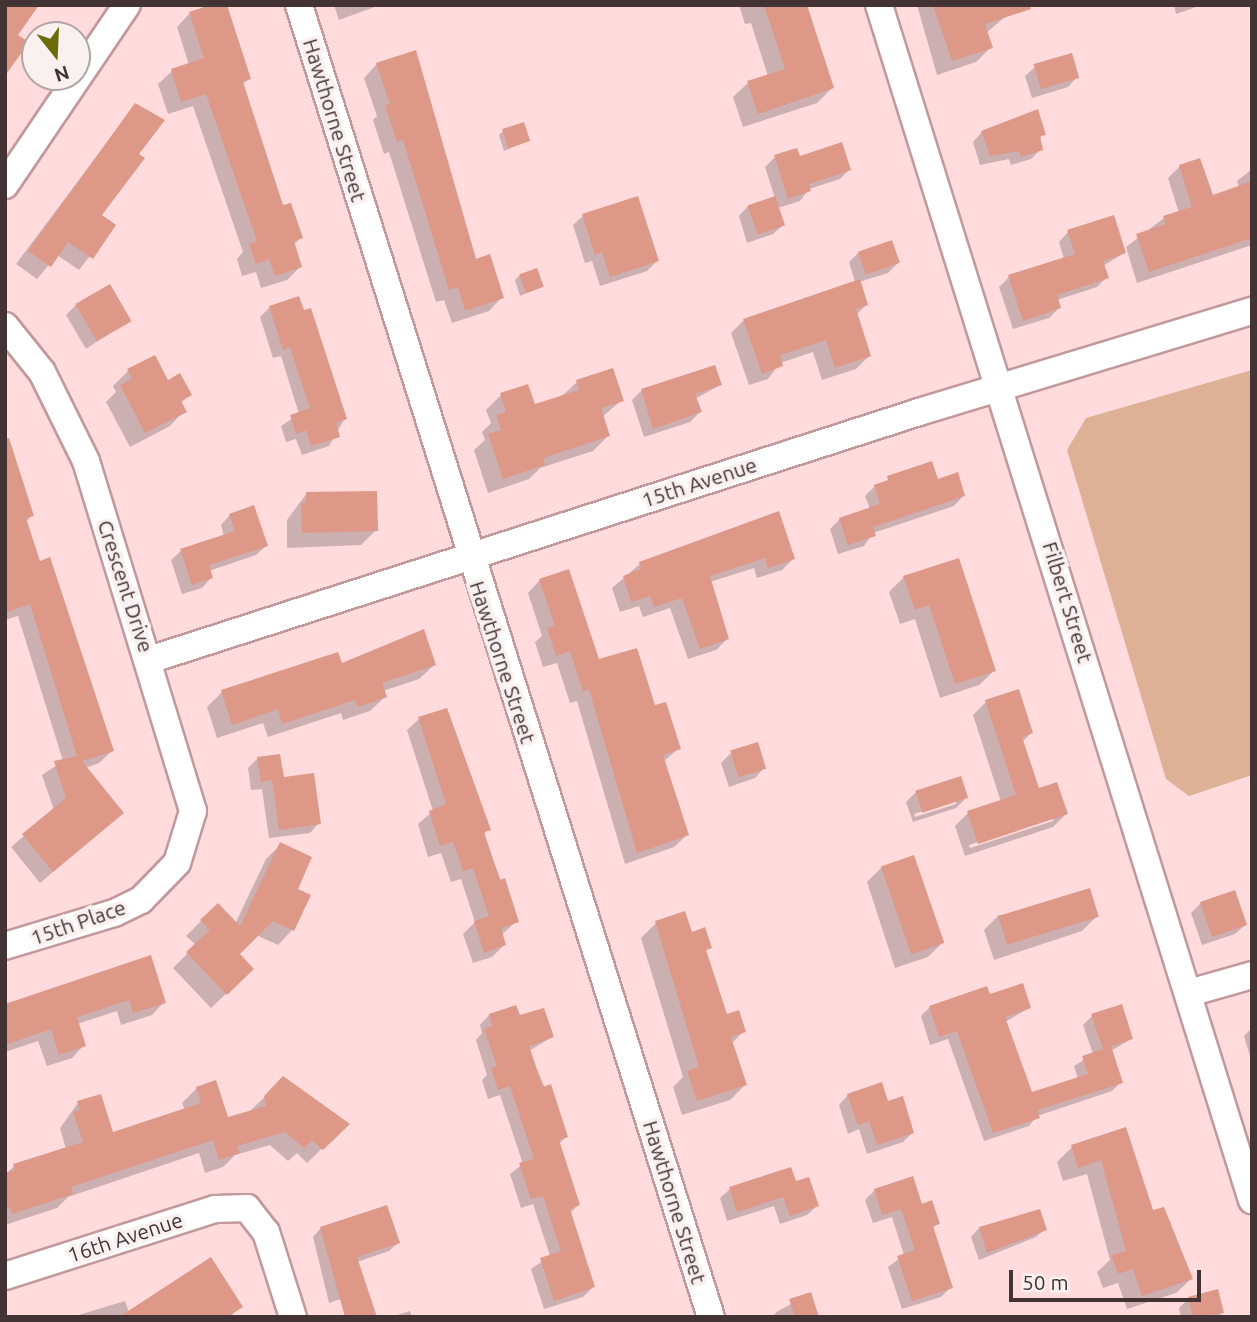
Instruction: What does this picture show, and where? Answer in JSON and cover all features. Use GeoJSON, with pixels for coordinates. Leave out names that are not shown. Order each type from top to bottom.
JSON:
{"type":"FeatureCollection","features":[{"type":"Feature","properties":{"kind":"street"},"geometry":{"type":"LineString","coordinates":[[5,185],[127,5]]}},
{"type":"Feature","properties":{"kind":"street","name":"Hawthorne Street"},"geometry":{"type":"LineString","coordinates":[[299,5],[469,556],[711,1317]]}},
{"type":"Feature","properties":{"kind":"street","name":"Filbert Street"},"geometry":{"type":"LineString","coordinates":[[879,5],[1003,390],[1252,1200]]}},
{"type":"Feature","properties":{"kind":"street","name":"15th Avenue"},"geometry":{"type":"LineString","coordinates":[[149,660],[919,412],[1003,390],[1252,311]]}},
{"type":"Feature","properties":{"kind":"street","name":"Crescent Drive"},"geometry":{"type":"LineString","coordinates":[[5,326],[42,372],[74,432],[149,660],[193,811],[177,863]]}},
{"type":"Feature","properties":{"kind":"street","name":"15th Place"},"geometry":{"type":"LineString","coordinates":[[5,946],[114,913],[141,900],[177,863]]}},
{"type":"Feature","properties":{"kind":"street"},"geometry":{"type":"LineString","coordinates":[[1189,993],[1252,975]]}},
{"type":"Feature","properties":{"kind":"street","name":"16th Avenue"},"geometry":{"type":"LineString","coordinates":[[5,1276],[215,1209],[247,1208],[266,1232],[293,1317]]}},
{"type":"Feature","properties":{"kind":"shaded area"},"geometry":{"type":"Polygon","coordinates":[[[1252,370],[1252,775],[1189,796],[1166,779],[1067,450],[1086,418],[1252,370]]]}},
{"type":"Feature","properties":{"kind":"building"},"geometry":{"type":"Polygon","coordinates":[[[5,5],[39,5],[28,21],[21,21],[18,35],[21,37],[21,53],[5,76],[5,5]]]}},
{"type":"Feature","properties":{"kind":"building"},"geometry":{"type":"Polygon","coordinates":[[[210,5],[227,5],[251,79],[243,82],[283,205],[291,203],[303,238],[294,241],[302,267],[275,276],[269,259],[256,264],[249,244],[257,241],[206,94],[181,102],[171,69],[204,58],[189,12],[210,5]]]}},
{"type":"Feature","properties":{"kind":"building"},"geometry":{"type":"Polygon","coordinates":[[[764,5],[807,5],[834,88],[758,114],[747,81],[785,69],[764,5]]]}},
{"type":"Feature","properties":{"kind":"building"},"geometry":{"type":"Polygon","coordinates":[[[933,5],[1030,5],[1031,9],[985,24],[993,48],[952,61],[933,5]]]}},
{"type":"Feature","properties":{"kind":"building"},"geometry":{"type":"Polygon","coordinates":[[[416,50],[476,259],[490,254],[504,298],[465,311],[458,287],[449,290],[403,140],[397,142],[385,105],[390,104],[376,63],[416,50]]]}},
{"type":"Feature","properties":{"kind":"building"},"geometry":{"type":"Polygon","coordinates":[[[1072,53],[1079,78],[1041,89],[1034,64],[1072,53]]]}},
{"type":"Feature","properties":{"kind":"building"},"geometry":{"type":"Polygon","coordinates":[[[135,103],[165,120],[139,154],[145,158],[102,215],[116,225],[93,259],[68,242],[51,267],[28,251],[135,103]]]}},
{"type":"Feature","properties":{"kind":"building"},"geometry":{"type":"Polygon","coordinates":[[[1038,109],[1046,135],[1040,136],[1043,150],[1021,157],[1019,151],[990,156],[981,131],[1038,109]]]}},
{"type":"Feature","properties":{"kind":"building"},"geometry":{"type":"Polygon","coordinates":[[[524,122],[530,141],[508,148],[502,129],[524,122]]]}},
{"type":"Feature","properties":{"kind":"building"},"geometry":{"type":"Polygon","coordinates":[[[842,142],[851,170],[809,184],[811,191],[788,199],[774,155],[797,148],[800,156],[842,142]]]}},
{"type":"Feature","properties":{"kind":"building"},"geometry":{"type":"Polygon","coordinates":[[[1200,158],[1213,195],[1252,181],[1252,238],[1149,272],[1136,234],[1166,224],[1163,216],[1192,207],[1179,165],[1200,158]]]}},
{"type":"Feature","properties":{"kind":"building"},"geometry":{"type":"Polygon","coordinates":[[[638,196],[659,261],[610,277],[602,252],[595,255],[582,214],[638,196]]]}},
{"type":"Feature","properties":{"kind":"building"},"geometry":{"type":"Polygon","coordinates":[[[775,196],[785,225],[758,235],[748,205],[775,196]]]}},
{"type":"Feature","properties":{"kind":"building"},"geometry":{"type":"Polygon","coordinates":[[[1114,215],[1126,253],[1103,261],[1109,278],[1057,295],[1061,308],[1023,321],[1008,275],[1075,254],[1067,230],[1114,215]]]}},
{"type":"Feature","properties":{"kind":"building"},"geometry":{"type":"Polygon","coordinates":[[[892,240],[900,263],[866,274],[858,252],[892,240]]]}},
{"type":"Feature","properties":{"kind":"building"},"geometry":{"type":"Polygon","coordinates":[[[537,268],[544,287],[526,293],[519,274],[537,268]]]}},
{"type":"Feature","properties":{"kind":"building"},"geometry":{"type":"Polygon","coordinates":[[[860,279],[868,305],[856,309],[871,356],[835,368],[826,340],[780,355],[783,366],[762,374],[743,319],[860,279]]]}},
{"type":"Feature","properties":{"kind":"building"},"geometry":{"type":"Polygon","coordinates":[[[110,284],[132,321],[97,341],[75,304],[110,284]]]}},
{"type":"Feature","properties":{"kind":"building"},"geometry":{"type":"Polygon","coordinates":[[[299,296],[304,310],[311,308],[347,419],[336,423],[340,437],[311,446],[306,430],[296,434],[290,415],[310,408],[290,347],[283,350],[269,306],[299,296]]]}},
{"type":"Feature","properties":{"kind":"building"},"geometry":{"type":"Polygon","coordinates":[[[155,355],[168,380],[180,373],[192,395],[181,401],[187,412],[145,433],[120,385],[132,379],[127,369],[155,355]]]}},
{"type":"Feature","properties":{"kind":"building"},"geometry":{"type":"Polygon","coordinates":[[[715,365],[722,385],[695,394],[702,412],[653,429],[641,389],[715,365]]]}},
{"type":"Feature","properties":{"kind":"building"},"geometry":{"type":"Polygon","coordinates":[[[613,368],[624,401],[601,408],[610,436],[543,458],[545,465],[503,479],[488,434],[501,430],[496,415],[506,412],[500,393],[528,384],[535,404],[579,390],[576,380],[613,368]]]}},
{"type":"Feature","properties":{"kind":"building"},"geometry":{"type":"Polygon","coordinates":[[[9,438],[34,516],[26,518],[40,561],[50,557],[114,751],[82,761],[124,813],[53,872],[22,834],[66,798],[54,761],[77,756],[30,604],[5,613],[5,439],[9,438]]]}},
{"type":"Feature","properties":{"kind":"building"},"geometry":{"type":"Polygon","coordinates":[[[932,461],[938,479],[958,472],[965,496],[873,527],[876,536],[848,545],[839,518],[880,504],[874,485],[888,480],[887,476],[932,461]]]}},
{"type":"Feature","properties":{"kind":"building"},"geometry":{"type":"Polygon","coordinates":[[[377,491],[378,531],[302,533],[301,503],[306,503],[306,492],[377,491]]]}},
{"type":"Feature","properties":{"kind":"building"},"geometry":{"type":"Polygon","coordinates":[[[254,505],[268,546],[209,565],[213,578],[192,585],[180,549],[235,531],[229,514],[254,505]]]}},
{"type":"Feature","properties":{"kind":"building"},"geometry":{"type":"Polygon","coordinates":[[[779,511],[795,559],[768,568],[765,558],[710,576],[729,639],[700,649],[682,598],[654,607],[650,596],[631,602],[623,576],[641,569],[639,562],[779,511]]]}},
{"type":"Feature","properties":{"kind":"building"},"geometry":{"type":"Polygon","coordinates":[[[959,558],[996,671],[955,684],[929,605],[915,610],[903,576],[959,558]]]}},
{"type":"Feature","properties":{"kind":"building"},"geometry":{"type":"Polygon","coordinates":[[[569,569],[599,659],[637,648],[655,705],[666,702],[681,749],[663,755],[689,835],[637,853],[589,689],[583,691],[570,651],[556,656],[547,628],[555,626],[539,579],[569,569]]]}},
{"type":"Feature","properties":{"kind":"building"},"geometry":{"type":"Polygon","coordinates":[[[424,629],[436,665],[382,683],[387,697],[358,707],[355,700],[282,724],[278,709],[232,725],[221,690],[338,652],[342,663],[424,629]]]}},
{"type":"Feature","properties":{"kind":"building"},"geometry":{"type":"Polygon","coordinates":[[[1019,689],[1033,733],[1022,737],[1039,788],[1057,782],[1068,814],[978,844],[967,811],[1016,795],[985,700],[1019,689]]]}},
{"type":"Feature","properties":{"kind":"building"},"geometry":{"type":"Polygon","coordinates":[[[447,708],[491,830],[484,832],[500,880],[505,878],[519,922],[501,928],[506,945],[484,953],[474,921],[489,916],[473,868],[463,871],[453,842],[440,846],[429,811],[446,804],[418,717],[447,708]]]}},
{"type":"Feature","properties":{"kind":"building"},"geometry":{"type":"Polygon","coordinates":[[[758,742],[766,769],[738,777],[730,750],[758,742]]]}},
{"type":"Feature","properties":{"kind":"building"},"geometry":{"type":"Polygon","coordinates":[[[280,754],[284,777],[314,773],[321,824],[279,830],[272,780],[261,782],[257,757],[280,754]]]}},
{"type":"Feature","properties":{"kind":"building"},"geometry":{"type":"Polygon","coordinates":[[[961,776],[968,798],[922,813],[915,791],[961,776]]]}},
{"type":"Feature","properties":{"kind":"building"},"geometry":{"type":"Polygon","coordinates":[[[280,842],[312,857],[298,889],[311,895],[294,931],[273,921],[240,954],[254,969],[227,995],[186,952],[210,930],[200,920],[218,903],[240,926],[280,842]]]}},
{"type":"Feature","properties":{"kind":"building"},"geometry":{"type":"Polygon","coordinates":[[[914,855],[944,943],[911,954],[881,866],[914,855]]]}},
{"type":"Feature","properties":{"kind":"building"},"geometry":{"type":"Polygon","coordinates":[[[1090,888],[1099,917],[1007,945],[998,916],[1090,888]]]}},
{"type":"Feature","properties":{"kind":"building"},"geometry":{"type":"Polygon","coordinates":[[[1235,890],[1247,925],[1212,937],[1200,902],[1235,890]]]}},
{"type":"Feature","properties":{"kind":"building"},"geometry":{"type":"Polygon","coordinates":[[[685,911],[692,932],[705,927],[712,948],[706,950],[727,1014],[739,1010],[746,1032],[731,1037],[747,1085],[697,1101],[687,1071],[699,1067],[655,921],[685,911]]]}},
{"type":"Feature","properties":{"kind":"building"},"geometry":{"type":"Polygon","coordinates":[[[151,955],[166,1003],[133,1013],[129,1000],[77,1017],[86,1046],[59,1055],[51,1029],[5,1045],[5,1004],[151,955]]]}},
{"type":"Feature","properties":{"kind":"building"},"geometry":{"type":"Polygon","coordinates":[[[1023,983],[1031,1008],[1005,1017],[1032,1092],[1088,1074],[1082,1056],[1103,1049],[1091,1014],[1122,1004],[1133,1039],[1111,1046],[1123,1083],[1037,1110],[1040,1118],[993,1133],[957,1031],[939,1037],[929,1006],[987,986],[990,994],[1023,983]]]}},
{"type":"Feature","properties":{"kind":"building"},"geometry":{"type":"Polygon","coordinates":[[[516,1005],[520,1015],[544,1008],[554,1037],[529,1046],[543,1087],[551,1084],[568,1137],[559,1140],[580,1205],[570,1209],[595,1287],[554,1301],[540,1258],[561,1251],[543,1196],[531,1199],[519,1163],[534,1159],[510,1086],[498,1090],[491,1068],[497,1066],[484,1029],[492,1026],[489,1014],[516,1005]]]}},
{"type":"Feature","properties":{"kind":"building"},"geometry":{"type":"Polygon","coordinates":[[[283,1076],[350,1124],[323,1150],[312,1140],[304,1148],[285,1132],[237,1146],[240,1153],[219,1160],[213,1140],[71,1187],[73,1194],[12,1214],[10,1207],[5,1208],[5,1173],[15,1170],[13,1164],[83,1142],[73,1112],[80,1110],[77,1101],[101,1094],[113,1132],[201,1103],[196,1087],[216,1080],[228,1117],[266,1106],[264,1096],[283,1076]]]}},
{"type":"Feature","properties":{"kind":"building"},"geometry":{"type":"Polygon","coordinates":[[[882,1082],[888,1101],[903,1096],[914,1133],[877,1145],[869,1121],[858,1125],[847,1094],[882,1082]]]}},
{"type":"Feature","properties":{"kind":"building"},"geometry":{"type":"Polygon","coordinates":[[[1126,1127],[1153,1210],[1164,1207],[1193,1279],[1142,1296],[1133,1269],[1118,1274],[1111,1255],[1126,1251],[1101,1160],[1078,1168],[1071,1145],[1126,1127]]]}},
{"type":"Feature","properties":{"kind":"building"},"geometry":{"type":"Polygon","coordinates":[[[791,1167],[796,1181],[809,1177],[819,1206],[790,1216],[783,1197],[737,1212],[729,1187],[791,1167]]]}},
{"type":"Feature","properties":{"kind":"building"},"geometry":{"type":"Polygon","coordinates":[[[913,1176],[922,1204],[932,1200],[940,1224],[933,1226],[953,1288],[912,1301],[897,1256],[915,1250],[901,1209],[882,1215],[874,1189],[913,1176]]]}},
{"type":"Feature","properties":{"kind":"building"},"geometry":{"type":"Polygon","coordinates":[[[387,1205],[400,1243],[357,1257],[377,1317],[345,1317],[320,1227],[387,1205]]]}},
{"type":"Feature","properties":{"kind":"building"},"geometry":{"type":"Polygon","coordinates":[[[1040,1209],[1047,1230],[987,1253],[979,1227],[1040,1209]]]}},
{"type":"Feature","properties":{"kind":"building"},"geometry":{"type":"Polygon","coordinates":[[[211,1257],[243,1307],[227,1317],[119,1317],[211,1257]]]}},
{"type":"Feature","properties":{"kind":"building"},"geometry":{"type":"Polygon","coordinates":[[[1218,1289],[1224,1313],[1193,1317],[1188,1297],[1218,1289]]]}},
{"type":"Feature","properties":{"kind":"building"},"geometry":{"type":"Polygon","coordinates":[[[811,1292],[819,1317],[795,1317],[789,1299],[811,1292]]]}}]}
